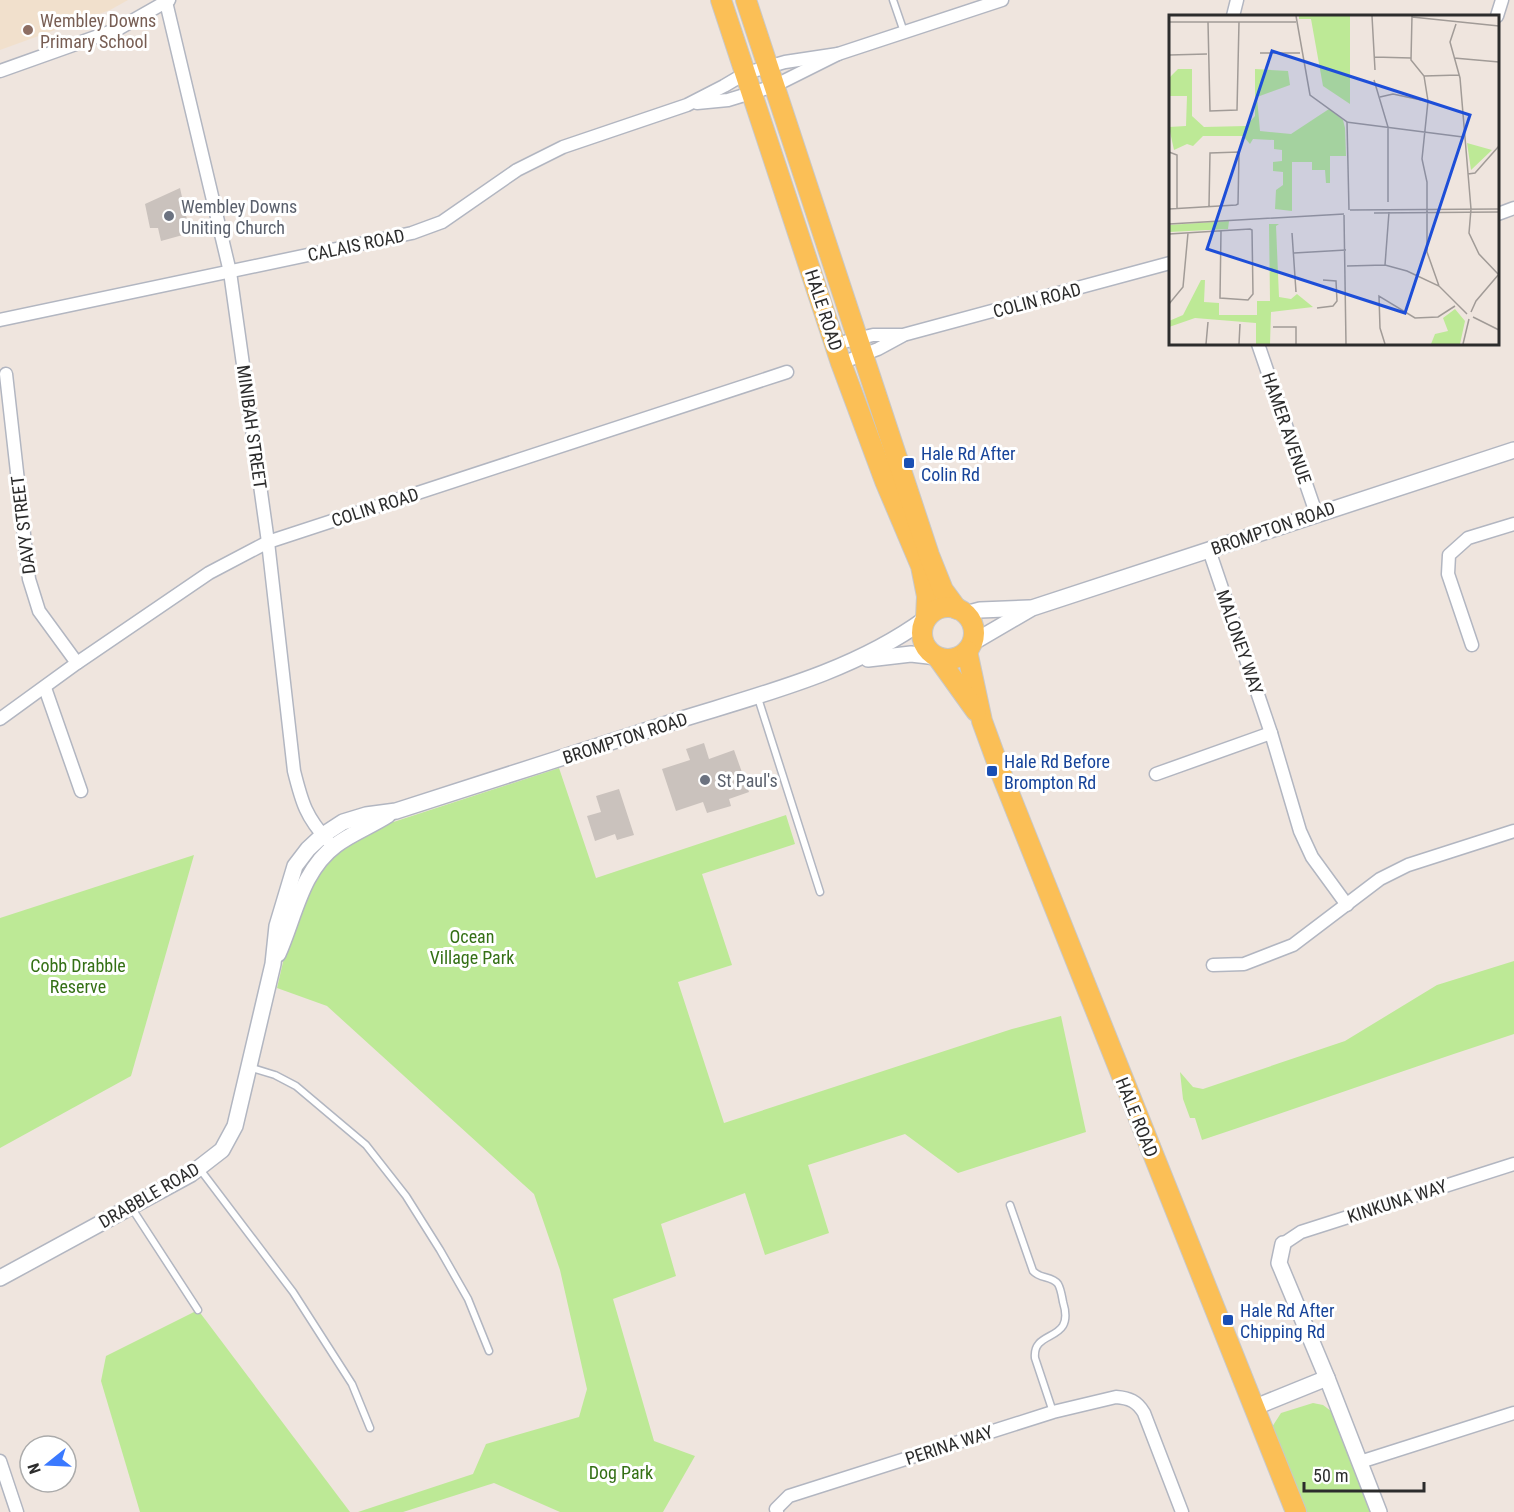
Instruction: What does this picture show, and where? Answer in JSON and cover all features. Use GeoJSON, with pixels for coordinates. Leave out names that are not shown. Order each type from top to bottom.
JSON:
{"type":"FeatureCollection","features":[{"type":"Feature","properties":{"kind":"main road","name":"HALE ROAD"},"geometry":{"type":"LineString","coordinates":[[722,0],[838,353],[885,481],[921,566],[927,596],[926,619]]}},
{"type":"Feature","properties":{"kind":"main road","name":"HALE ROAD"},"geometry":{"type":"LineString","coordinates":[[746,0],[929,555],[944,590],[961,611]]}},
{"type":"Feature","properties":{"kind":"main road"},"geometry":{"type":"LineString","coordinates":[[940,608],[961,611],[971,622],[974,633],[969,647],[959,657],[948,659],[938,657],[925,645],[922,637],[922,628],[926,619],[940,608]]}},
{"type":"Feature","properties":{"kind":"main road","name":"HALE ROAD"},"geometry":{"type":"LineString","coordinates":[[969,647],[982,721],[1296,1512]]}},
{"type":"Feature","properties":{"kind":"main road","name":"HALE ROAD"},"geometry":{"type":"LineString","coordinates":[[938,657],[982,721]]}},
{"type":"Feature","properties":{"kind":"street","name":"CALAIS ROAD"},"geometry":{"type":"LineString","coordinates":[[687,105],[728,100],[774,86],[838,54],[1002,0]]}},
{"type":"Feature","properties":{"kind":"street"},"geometry":{"type":"LineString","coordinates":[[1233,15],[1237,0]]}},
{"type":"Feature","properties":{"kind":"street"},"geometry":{"type":"LineString","coordinates":[[1497,15],[1502,0]]}},
{"type":"Feature","properties":{"kind":"street"},"geometry":{"type":"LineString","coordinates":[[0,71],[118,29],[168,1]]}},
{"type":"Feature","properties":{"kind":"street","name":"MINIBAH STREET"},"geometry":{"type":"LineString","coordinates":[[168,1],[230,272],[268,542],[294,771],[302,804],[328,841]]}},
{"type":"Feature","properties":{"kind":"street","name":"CALAIS ROAD"},"geometry":{"type":"LineString","coordinates":[[0,320],[412,234],[442,222],[517,170],[563,147],[687,105],[746,73],[767,66],[838,54]]}},
{"type":"Feature","properties":{"kind":"street"},"geometry":{"type":"LineString","coordinates":[[1499,213],[1514,208]]}},
{"type":"Feature","properties":{"kind":"street","name":"COLIN ROAD"},"geometry":{"type":"LineString","coordinates":[[838,353],[1169,263]]}},
{"type":"Feature","properties":{"kind":"street","name":"COLIN ROAD"},"geometry":{"type":"LineString","coordinates":[[838,353],[859,347],[873,335],[903,335]]}},
{"type":"Feature","properties":{"kind":"street","name":"HAMER AVENUE"},"geometry":{"type":"LineString","coordinates":[[1258,345],[1316,513]]}},
{"type":"Feature","properties":{"kind":"street","name":"COLIN ROAD"},"geometry":{"type":"LineString","coordinates":[[0,719],[77,663],[209,573],[268,542],[787,372]]}},
{"type":"Feature","properties":{"kind":"street","name":"DAVY STREET"},"geometry":{"type":"LineString","coordinates":[[6,374],[29,579],[39,611],[77,663]]}},
{"type":"Feature","properties":{"kind":"street","name":"BROMPTON ROAD"},"geometry":{"type":"LineString","coordinates":[[969,647],[1032,608],[1316,513],[1514,450]]}},
{"type":"Feature","properties":{"kind":"street"},"geometry":{"type":"LineString","coordinates":[[1472,645],[1448,574],[1449,555],[1468,538],[1514,524]]}},
{"type":"Feature","properties":{"kind":"street","name":"MALONEY WAY"},"geometry":{"type":"LineString","coordinates":[[1209,550],[1300,831],[1312,857],[1347,905]]}},
{"type":"Feature","properties":{"kind":"street","name":"BROMPTON ROAD"},"geometry":{"type":"LineString","coordinates":[[961,611],[1032,608]]}},
{"type":"Feature","properties":{"kind":"street","name":"BROMPTON ROAD"},"geometry":{"type":"LineString","coordinates":[[328,841],[343,822],[366,815],[396,811],[853,662],[885,646],[926,619]]}},
{"type":"Feature","properties":{"kind":"street","name":"BROMPTON ROAD"},"geometry":{"type":"LineString","coordinates":[[853,662],[911,654],[938,657]]}},
{"type":"Feature","properties":{"kind":"street"},"geometry":{"type":"LineString","coordinates":[[45,688],[81,790]]}},
{"type":"Feature","properties":{"kind":"street"},"geometry":{"type":"LineString","coordinates":[[1156,774],[1270,733]]}},
{"type":"Feature","properties":{"kind":"street"},"geometry":{"type":"LineString","coordinates":[[1213,965],[1244,964],[1293,945],[1380,879],[1408,865],[1514,831]]}},
{"type":"Feature","properties":{"kind":"street","name":"DRABBLE ROAD"},"geometry":{"type":"LineString","coordinates":[[0,1278],[191,1174],[222,1150],[235,1126],[273,964],[277,926],[295,866],[308,849],[328,841]]}},
{"type":"Feature","properties":{"kind":"street","name":"KINKUNA WAY"},"geometry":{"type":"LineString","coordinates":[[1283,1244],[1301,1232],[1514,1164]]}},
{"type":"Feature","properties":{"kind":"street"},"geometry":{"type":"LineString","coordinates":[[1283,1244],[1279,1263],[1379,1512]]}},
{"type":"Feature","properties":{"kind":"street"},"geometry":{"type":"LineString","coordinates":[[1253,1408],[1327,1378]]}},
{"type":"Feature","properties":{"kind":"street","name":"PERINA WAY"},"geometry":{"type":"LineString","coordinates":[[777,1512],[776,1509],[789,1496],[1053,1412],[1116,1397],[1130,1399],[1144,1413],[1182,1512]]}},
{"type":"Feature","properties":{"kind":"street"},"geometry":{"type":"LineString","coordinates":[[1360,1462],[1514,1413]]}},
{"type":"Feature","properties":{"kind":"street"},"geometry":{"type":"LineString","coordinates":[[0,1461],[17,1512]]}},
{"type":"Feature","properties":{"kind":"lane"},"geometry":{"type":"LineString","coordinates":[[893,0],[904,32]]}},
{"type":"Feature","properties":{"kind":"lane"},"geometry":{"type":"LineString","coordinates":[[757,695],[820,892]]}},
{"type":"Feature","properties":{"kind":"lane"},"geometry":{"type":"LineString","coordinates":[[249,1067],[276,1075],[296,1086],[366,1145],[406,1196],[440,1250],[468,1299],[489,1352]]}},
{"type":"Feature","properties":{"kind":"lane"},"geometry":{"type":"LineString","coordinates":[[199,1167],[293,1292],[352,1384],[370,1428]]}},
{"type":"Feature","properties":{"kind":"lane"},"geometry":{"type":"LineString","coordinates":[[1010,1204],[1033,1271],[1058,1284],[1066,1309],[1066,1324],[1036,1345],[1034,1353],[1053,1412]]}},
{"type":"Feature","properties":{"kind":"lane"},"geometry":{"type":"LineString","coordinates":[[131,1207],[198,1310]]}},
{"type":"Feature","properties":{"kind":"shaded area","name":"Wembley Downs Primary School"},"geometry":{"type":"Polygon","coordinates":[[[0,0],[128,0],[110,10],[0,50],[0,0]]]}},
{"type":"Feature","properties":{"kind":"green space","name":"Ocean Village Park"},"geometry":{"type":"Polygon","coordinates":[[[559,768],[596,878],[786,815],[795,844],[702,874],[732,965],[678,982],[724,1123],[1012,1029],[1061,1016],[1086,1132],[958,1173],[905,1134],[808,1165],[829,1233],[765,1255],[745,1193],[661,1224],[676,1276],[613,1299],[654,1441],[695,1456],[663,1512],[560,1512],[494,1483],[403,1512],[358,1512],[473,1474],[486,1444],[579,1417],[587,1389],[560,1270],[534,1194],[327,1006],[277,988],[290,932],[323,863],[372,829],[559,768]]]}},
{"type":"Feature","properties":{"kind":"green space","name":"Cobb Drabble Reserve"},"geometry":{"type":"Polygon","coordinates":[[[194,855],[131,1076],[0,1148],[0,918],[194,855]]]}},
{"type":"Feature","properties":{"kind":"green space"},"geometry":{"type":"Polygon","coordinates":[[[1514,961],[1514,1034],[1202,1140],[1195,1118],[1190,1118],[1183,1099],[1180,1072],[1193,1087],[1203,1089],[1345,1041],[1437,985],[1514,961]]]}},
{"type":"Feature","properties":{"kind":"green space"},"geometry":{"type":"Polygon","coordinates":[[[198,1310],[350,1512],[140,1512],[101,1381],[106,1356],[198,1310]]]}},
{"type":"Feature","properties":{"kind":"green space"},"geometry":{"type":"Polygon","coordinates":[[[1313,1403],[1323,1405],[1331,1411],[1370,1512],[1304,1512],[1272,1427],[1281,1413],[1313,1403]]]}},
{"type":"Feature","properties":{"kind":"building","name":"Wembley Downs Uniting Church"},"geometry":{"type":"Polygon","coordinates":[[[180,188],[190,233],[161,241],[158,228],[150,228],[145,204],[180,188]]]}},
{"type":"Feature","properties":{"kind":"building","name":"St Paul's"},"geometry":{"type":"Polygon","coordinates":[[[704,743],[709,759],[734,750],[749,792],[729,799],[731,806],[707,813],[703,802],[676,811],[662,769],[690,760],[686,749],[704,743]]]}},
{"type":"Feature","properties":{"kind":"building"},"geometry":{"type":"Polygon","coordinates":[[[619,789],[634,835],[617,840],[615,834],[595,841],[587,816],[601,812],[596,796],[619,789]]]}},
{"type":"Feature","properties":{"kind":"place","name":"Wembley Downs Primary School"},"geometry":{"type":"Point","coordinates":[28,30]}},
{"type":"Feature","properties":{"kind":"place","name":"Wembley Downs Uniting Church"},"geometry":{"type":"Point","coordinates":[169,216]}},
{"type":"Feature","properties":{"kind":"place","name":"Hale Rd After Colin Rd"},"geometry":{"type":"Point","coordinates":[909,463]}},
{"type":"Feature","properties":{"kind":"place","name":"Hale Rd Before Brompton Rd"},"geometry":{"type":"Point","coordinates":[992,771]}},
{"type":"Feature","properties":{"kind":"place","name":"St Paul's"},"geometry":{"type":"Point","coordinates":[705,780]}},
{"type":"Feature","properties":{"kind":"place","name":"Hale Rd After Chipping Rd"},"geometry":{"type":"Point","coordinates":[1228,1320]}},
{"type":"Feature","properties":{"kind":"park label","name":"Dog Park"},"geometry":{"type":"Point","coordinates":[621,1472]}}]}
